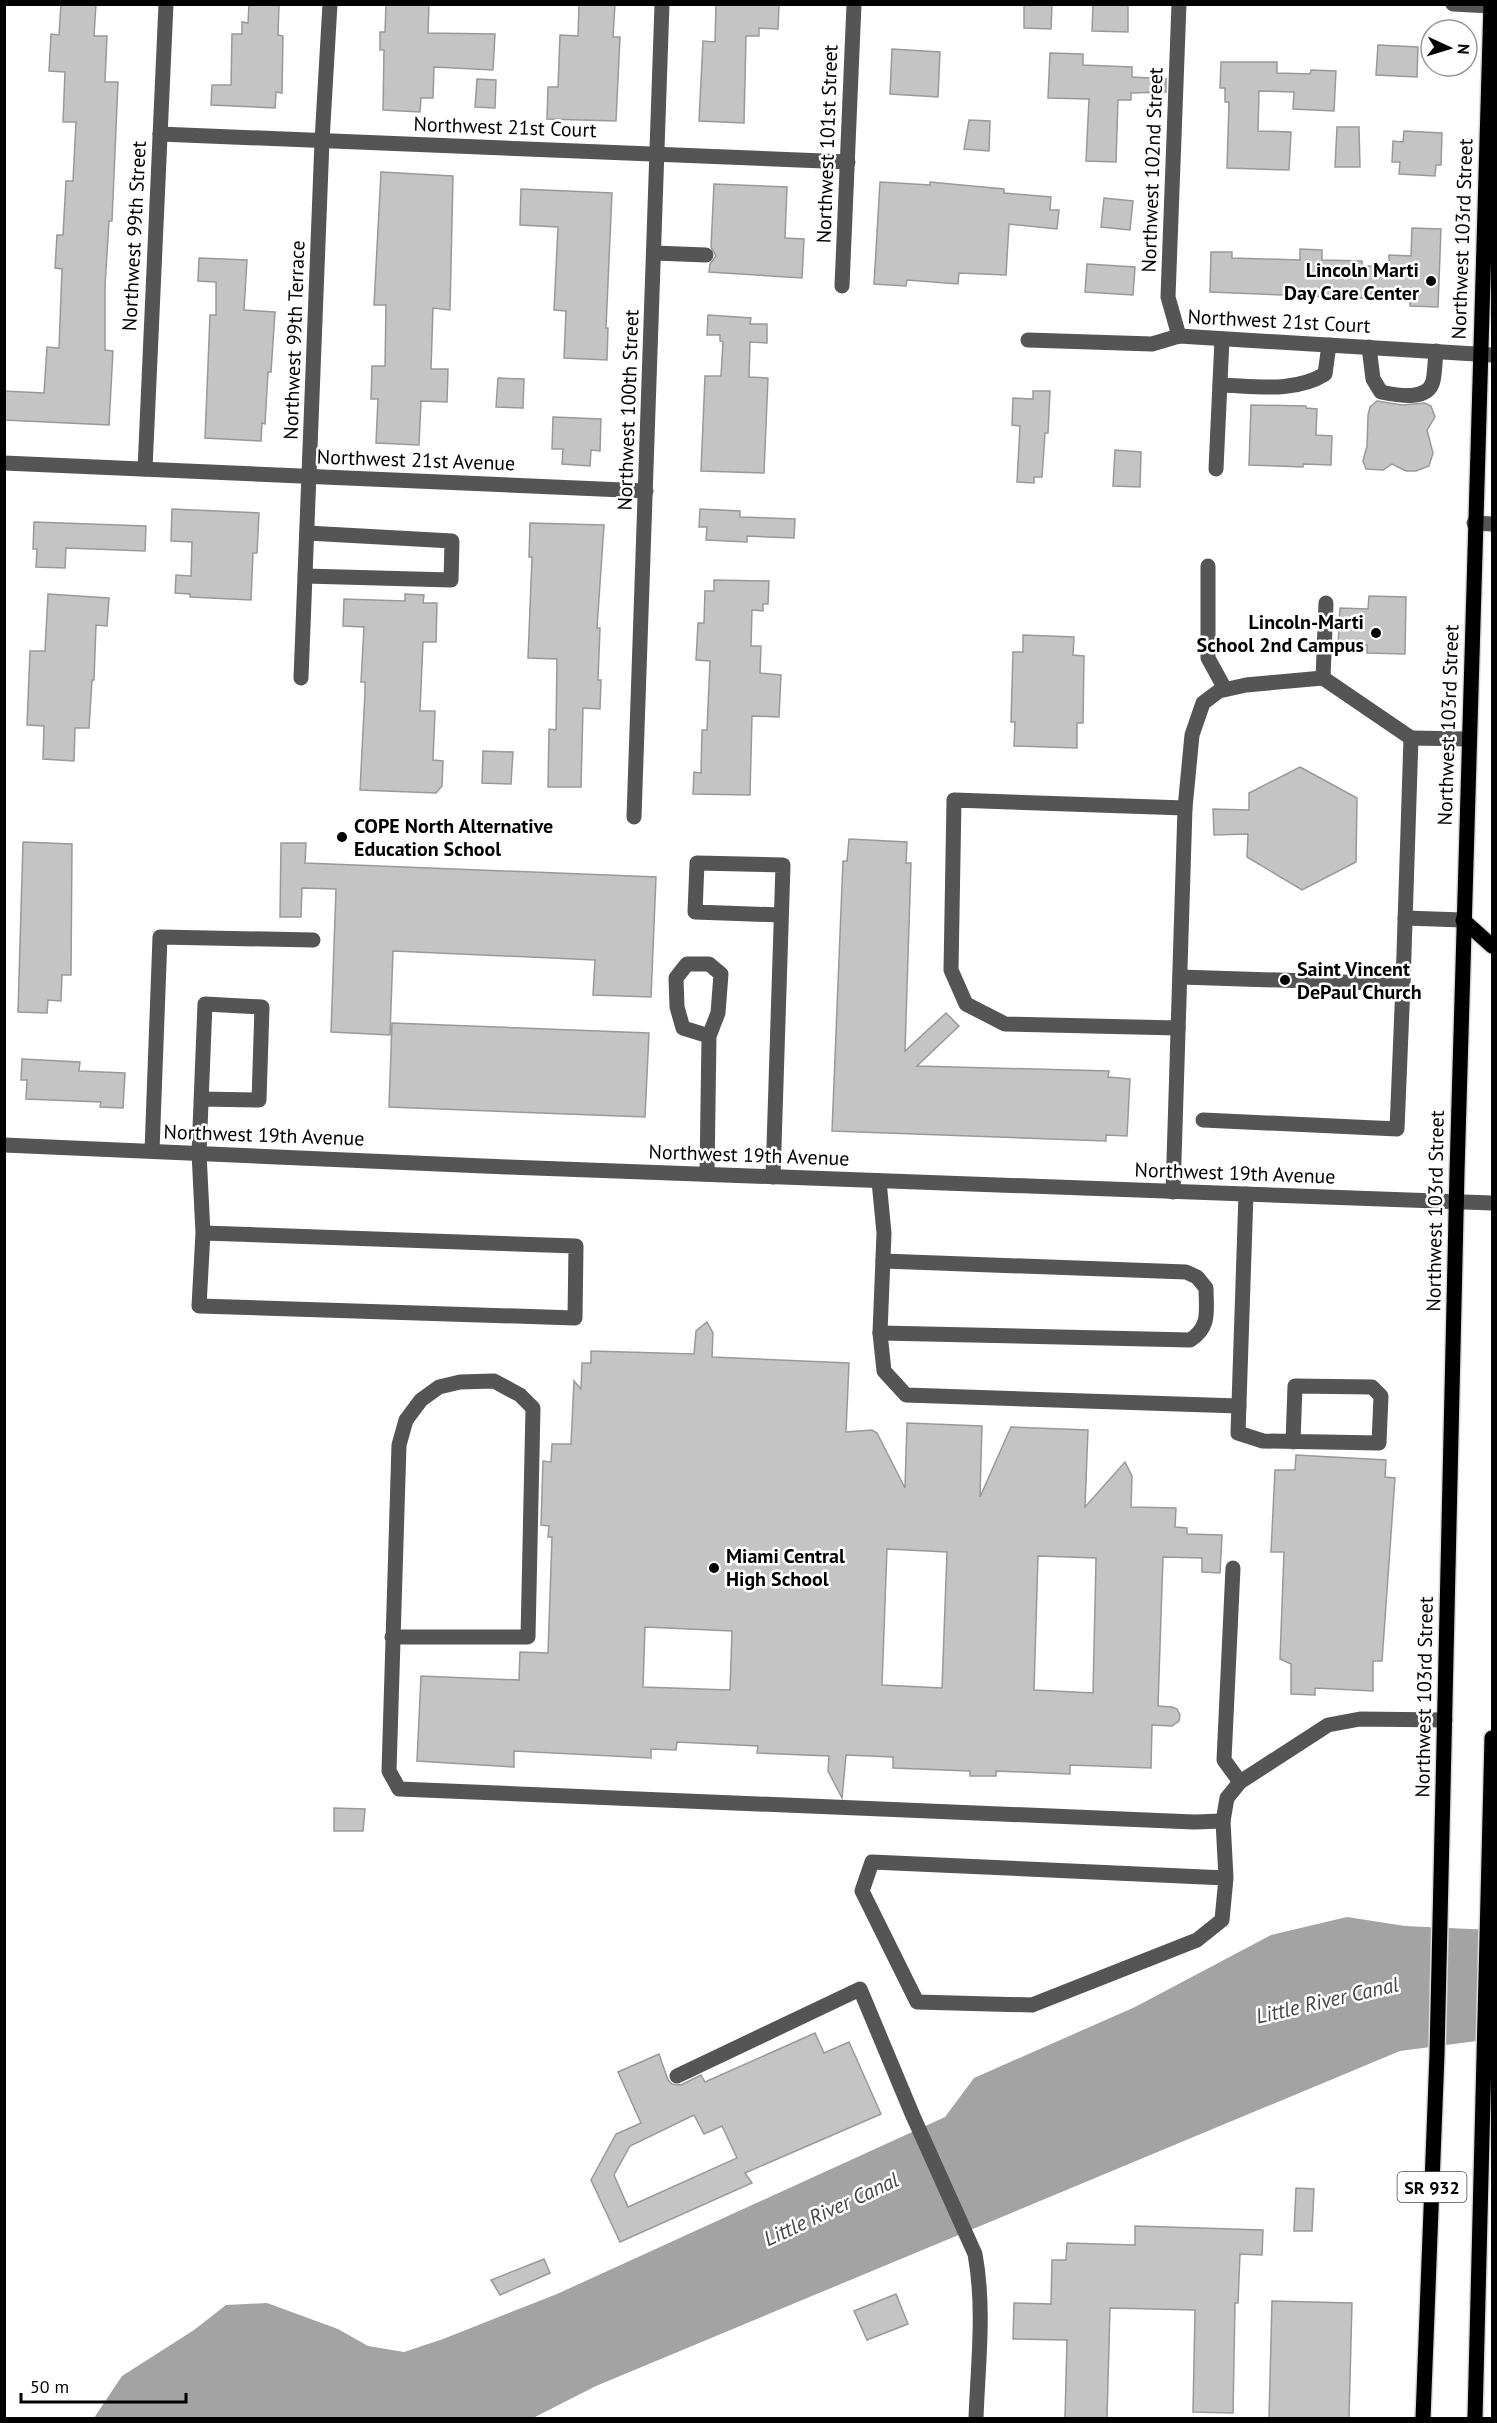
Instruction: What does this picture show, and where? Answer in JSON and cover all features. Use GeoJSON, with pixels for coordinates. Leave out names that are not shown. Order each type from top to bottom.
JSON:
{"type":"FeatureCollection","features":[{"type":"Feature","properties":{"kind":"main road","name":"Northwest 103rd Street"},"geometry":{"type":"LineString","coordinates":[[1423,2418],[1437,2054],[1474,523],[1486,354],[1491,5]]}},
{"type":"Feature","properties":{"kind":"main road"},"geometry":{"type":"LineString","coordinates":[[1463,920],[1486,938],[1492,946]]}},
{"type":"Feature","properties":{"kind":"main road","name":"SR 932"},"geometry":{"type":"LineString","coordinates":[[1476,2418],[1492,1738]]}},
{"type":"Feature","properties":{"kind":"street","name":"Northwest 99th Street"},"geometry":{"type":"LineString","coordinates":[[145,469],[166,4]]}},
{"type":"Feature","properties":{"kind":"street","name":"Northwest 99th Terrace"},"geometry":{"type":"LineString","coordinates":[[301,678],[322,141],[330,4]]}},
{"type":"Feature","properties":{"kind":"street","name":"Northwest 100th Street"},"geometry":{"type":"LineString","coordinates":[[634,817],[662,4]]}},
{"type":"Feature","properties":{"kind":"street","name":"Northwest 101st Street"},"geometry":{"type":"LineString","coordinates":[[842,285],[854,4]]}},
{"type":"Feature","properties":{"kind":"street","name":"Northwest 102nd Street"},"geometry":{"type":"LineString","coordinates":[[1179,4],[1168,297],[1179,336]]}},
{"type":"Feature","properties":{"kind":"street"},"geometry":{"type":"LineString","coordinates":[[1453,4],[1491,5]]}},
{"type":"Feature","properties":{"kind":"street","name":"Northwest 21st Court"},"geometry":{"type":"LineString","coordinates":[[160,134],[848,162]]}},
{"type":"Feature","properties":{"kind":"street"},"geometry":{"type":"LineString","coordinates":[[654,253],[706,255]]}},
{"type":"Feature","properties":{"kind":"street","name":"Northwest 21st Court"},"geometry":{"type":"LineString","coordinates":[[1028,340],[1152,344],[1179,336],[1486,354]]}},
{"type":"Feature","properties":{"kind":"street"},"geometry":{"type":"LineString","coordinates":[[1216,469],[1222,339]]}},
{"type":"Feature","properties":{"kind":"street"},"geometry":{"type":"LineString","coordinates":[[1220,385],[1298,386],[1314,381],[1325,374],[1329,345]]}},
{"type":"Feature","properties":{"kind":"street"},"geometry":{"type":"LineString","coordinates":[[1370,347],[1373,379],[1381,392],[1395,395],[1416,395],[1426,391],[1433,383],[1436,351]]}},
{"type":"Feature","properties":{"kind":"street","name":"Northwest 21st Avenue"},"geometry":{"type":"LineString","coordinates":[[4,463],[646,491]]}},
{"type":"Feature","properties":{"kind":"street"},"geometry":{"type":"LineString","coordinates":[[1474,523],[1492,524]]}},
{"type":"Feature","properties":{"kind":"street"},"geometry":{"type":"LineString","coordinates":[[305,576],[451,580],[452,541],[307,533]]}},
{"type":"Feature","properties":{"kind":"street"},"geometry":{"type":"LineString","coordinates":[[1208,566],[1208,658],[1225,689]]}},
{"type":"Feature","properties":{"kind":"street"},"geometry":{"type":"LineString","coordinates":[[1323,678],[1326,603]]}},
{"type":"Feature","properties":{"kind":"street"},"geometry":{"type":"LineString","coordinates":[[1173,1192],[1185,808],[1192,735],[1203,703],[1225,689],[1323,678],[1411,738],[1468,739]]}},
{"type":"Feature","properties":{"kind":"street"},"geometry":{"type":"LineString","coordinates":[[1203,1120],[1397,1129],[1411,738]]}},
{"type":"Feature","properties":{"kind":"street"},"geometry":{"type":"LineString","coordinates":[[1178,1028],[1005,1024],[966,1004],[951,970],[954,800],[1185,808]]}},
{"type":"Feature","properties":{"kind":"street"},"geometry":{"type":"LineString","coordinates":[[773,1177],[783,865],[697,863],[695,912],[781,915]]}},
{"type":"Feature","properties":{"kind":"street"},"geometry":{"type":"LineString","coordinates":[[1405,918],[1463,920]]}},
{"type":"Feature","properties":{"kind":"street"},"geometry":{"type":"LineString","coordinates":[[152,1151],[160,937],[313,940]]}},
{"type":"Feature","properties":{"kind":"street"},"geometry":{"type":"LineString","coordinates":[[707,1174],[709,1036],[718,1013],[721,974],[709,964],[687,964],[676,978],[677,1007],[683,1028],[709,1036]]}},
{"type":"Feature","properties":{"kind":"street"},"geometry":{"type":"LineString","coordinates":[[1180,977],[1403,984]]}},
{"type":"Feature","properties":{"kind":"street"},"geometry":{"type":"LineString","coordinates":[[201,1099],[259,1100],[262,1007],[205,1004],[201,1099],[199,1153],[203,1233],[199,1306],[575,1318],[576,1246],[203,1233]]}},
{"type":"Feature","properties":{"kind":"street","name":"Northwest 19th Avenue"},"geometry":{"type":"LineString","coordinates":[[4,1145],[773,1177],[1492,1203]]}},
{"type":"Feature","properties":{"kind":"street"},"geometry":{"type":"LineString","coordinates":[[879,1181],[884,1233],[880,1333],[884,1371],[906,1395],[1239,1406]]}},
{"type":"Feature","properties":{"kind":"street"},"geometry":{"type":"LineString","coordinates":[[1246,1194],[1238,1433],[1263,1441],[1293,1442],[1379,1443],[1381,1396],[1372,1387],[1295,1386],[1293,1442]]}},
{"type":"Feature","properties":{"kind":"street"},"geometry":{"type":"LineString","coordinates":[[880,1333],[1190,1340],[1201,1333],[1206,1320],[1206,1288],[1197,1277],[1186,1272],[883,1261]]}},
{"type":"Feature","properties":{"kind":"street"},"geometry":{"type":"LineString","coordinates":[[392,1637],[528,1638],[533,1408],[520,1395],[494,1381],[460,1382],[439,1387],[421,1400],[406,1420],[399,1445],[392,1637],[389,1771],[399,1789],[770,1806],[1194,1822],[1223,1821]]}},
{"type":"Feature","properties":{"kind":"street"},"geometry":{"type":"LineString","coordinates":[[1233,1568],[1224,1760],[1240,1782]]}},
{"type":"Feature","properties":{"kind":"street"},"geometry":{"type":"LineString","coordinates":[[1226,1878],[872,1862],[862,1891],[917,2002],[1032,2005],[1197,1940],[1222,1920],[1226,1878],[1223,1821],[1227,1798],[1240,1782],[1328,1725],[1360,1719],[1445,1719]]}},
{"type":"Feature","properties":{"kind":"street"},"geometry":{"type":"LineString","coordinates":[[677,2076],[860,1989],[913,2116],[975,2254],[980,2279],[976,2418]]}},
{"type":"Feature","properties":{"kind":"water","name":"Little River Canal"},"geometry":{"type":"Polygon","coordinates":[[[1347,1917],[1405,1926],[1492,1930],[1492,2039],[1400,2051],[596,2386],[533,2418],[94,2418],[122,2376],[194,2330],[226,2305],[267,2303],[338,2329],[368,2346],[404,2352],[557,2294],[945,2117],[974,2078],[1135,2007],[1271,1935],[1347,1917]]]}},
{"type":"Feature","properties":{"kind":"building"},"geometry":{"type":"Polygon","coordinates":[[[61,4],[96,4],[94,36],[107,36],[105,82],[118,82],[112,221],[109,221],[105,286],[105,350],[113,351],[109,425],[4,420],[4,391],[44,393],[47,347],[59,348],[62,269],[55,268],[57,235],[63,235],[66,181],[73,181],[76,122],[63,122],[65,72],[49,71],[51,34],[59,35],[61,4]]]}},
{"type":"Feature","properties":{"kind":"building"},"geometry":{"type":"Polygon","coordinates":[[[249,4],[279,4],[278,35],[283,36],[282,93],[276,92],[275,108],[211,105],[212,85],[231,85],[232,34],[242,34],[242,22],[248,23],[249,4]]]}},
{"type":"Feature","properties":{"kind":"building"},"geometry":{"type":"Polygon","coordinates":[[[386,4],[429,4],[428,33],[495,34],[493,70],[434,67],[433,98],[421,98],[420,112],[383,110],[384,50],[380,50],[380,32],[385,32],[386,4]]]}},
{"type":"Feature","properties":{"kind":"building"},"geometry":{"type":"Polygon","coordinates":[[[579,4],[615,4],[613,37],[620,37],[616,121],[547,119],[548,87],[558,87],[560,35],[578,36],[579,4]]]}},
{"type":"Feature","properties":{"kind":"building"},"geometry":{"type":"Polygon","coordinates":[[[716,4],[779,4],[778,29],[759,28],[759,36],[746,36],[744,123],[699,121],[703,41],[715,42],[716,4]]]}},
{"type":"Feature","properties":{"kind":"building"},"geometry":{"type":"Polygon","coordinates":[[[1024,4],[1052,4],[1051,29],[1024,28],[1024,4]]]}},
{"type":"Feature","properties":{"kind":"building"},"geometry":{"type":"Polygon","coordinates":[[[1093,4],[1128,4],[1128,32],[1092,31],[1093,4]]]}},
{"type":"Feature","properties":{"kind":"building"},"geometry":{"type":"Polygon","coordinates":[[[1378,45],[1418,47],[1417,77],[1376,75],[1378,45]]]}},
{"type":"Feature","properties":{"kind":"building"},"geometry":{"type":"Polygon","coordinates":[[[892,49],[940,52],[938,97],[890,94],[892,49]]]}},
{"type":"Feature","properties":{"kind":"building"},"geometry":{"type":"Polygon","coordinates":[[[1050,53],[1083,54],[1083,65],[1132,67],[1132,77],[1166,79],[1166,92],[1131,93],[1131,100],[1118,100],[1116,162],[1086,161],[1089,99],[1048,98],[1050,53]]]}},
{"type":"Feature","properties":{"kind":"building"},"geometry":{"type":"Polygon","coordinates":[[[1221,62],[1277,62],[1277,73],[1310,74],[1311,70],[1336,71],[1334,111],[1293,109],[1294,92],[1259,91],[1258,131],[1291,132],[1289,170],[1227,168],[1229,102],[1225,102],[1225,88],[1220,88],[1221,62]]]}},
{"type":"Feature","properties":{"kind":"building"},"geometry":{"type":"Polygon","coordinates":[[[477,79],[496,80],[495,108],[475,107],[477,79]]]}},
{"type":"Feature","properties":{"kind":"building"},"geometry":{"type":"Polygon","coordinates":[[[969,120],[990,121],[989,151],[964,149],[969,120]]]}},
{"type":"Feature","properties":{"kind":"building"},"geometry":{"type":"Polygon","coordinates":[[[1337,127],[1359,127],[1360,167],[1335,167],[1337,127]]]}},
{"type":"Feature","properties":{"kind":"building"},"geometry":{"type":"Polygon","coordinates":[[[1404,131],[1442,133],[1441,165],[1436,165],[1435,176],[1399,174],[1400,162],[1392,162],[1393,141],[1403,142],[1404,131]]]}},
{"type":"Feature","properties":{"kind":"building"},"geometry":{"type":"Polygon","coordinates":[[[381,172],[453,176],[450,310],[433,308],[431,369],[448,369],[447,402],[421,401],[419,445],[376,443],[378,399],[371,399],[372,366],[385,366],[386,305],[374,305],[381,172]]]}},
{"type":"Feature","properties":{"kind":"building"},"geometry":{"type":"Polygon","coordinates":[[[880,182],[930,185],[930,182],[1004,189],[1004,193],[1051,197],[1050,210],[1059,210],[1057,229],[1009,224],[1006,275],[959,273],[958,284],[907,280],[906,286],[874,284],[880,182]]]}},
{"type":"Feature","properties":{"kind":"building"},"geometry":{"type":"Polygon","coordinates":[[[714,184],[787,187],[785,238],[804,239],[802,278],[709,272],[710,264],[716,256],[711,247],[714,184]]]}},
{"type":"Feature","properties":{"kind":"building"},"geometry":{"type":"Polygon","coordinates":[[[521,189],[612,193],[606,328],[608,328],[607,360],[564,358],[566,311],[554,310],[558,227],[520,225],[521,189]]]}},
{"type":"Feature","properties":{"kind":"building"},"geometry":{"type":"Polygon","coordinates":[[[1104,198],[1133,201],[1130,230],[1101,227],[1104,198]]]}},
{"type":"Feature","properties":{"kind":"building"},"geometry":{"type":"Polygon","coordinates":[[[1412,228],[1441,229],[1438,307],[1410,306],[1410,300],[1210,292],[1211,252],[1232,252],[1232,258],[1300,260],[1300,249],[1322,250],[1322,260],[1362,261],[1362,266],[1389,266],[1389,255],[1411,256],[1412,228]]]}},
{"type":"Feature","properties":{"kind":"building"},"geometry":{"type":"Polygon","coordinates":[[[199,258],[247,260],[244,310],[275,312],[271,372],[268,372],[265,424],[262,423],[261,441],[205,438],[210,315],[216,315],[216,282],[198,281],[199,258]]]}},
{"type":"Feature","properties":{"kind":"building"},"geometry":{"type":"Polygon","coordinates":[[[1087,264],[1135,267],[1133,295],[1085,292],[1087,264]]]}},
{"type":"Feature","properties":{"kind":"building"},"geometry":{"type":"Polygon","coordinates":[[[708,315],[751,318],[750,324],[767,324],[767,343],[750,342],[749,377],[768,378],[764,473],[701,471],[705,376],[721,376],[723,342],[720,341],[720,335],[707,335],[708,315]]]}},
{"type":"Feature","properties":{"kind":"building"},"geometry":{"type":"Polygon","coordinates":[[[498,378],[524,379],[523,408],[496,407],[498,378]]]}},
{"type":"Feature","properties":{"kind":"building"},"geometry":{"type":"Polygon","coordinates":[[[1033,391],[1050,391],[1048,433],[1045,433],[1042,477],[1034,477],[1034,483],[1017,482],[1020,426],[1012,425],[1013,398],[1033,399],[1033,391]]]}},
{"type":"Feature","properties":{"kind":"building"},"geometry":{"type":"Polygon","coordinates":[[[1377,401],[1402,405],[1425,403],[1431,406],[1435,417],[1427,430],[1433,453],[1429,466],[1416,471],[1406,471],[1392,464],[1383,470],[1366,469],[1363,461],[1367,446],[1368,415],[1370,407],[1377,401]]]}},
{"type":"Feature","properties":{"kind":"building"},"geometry":{"type":"Polygon","coordinates":[[[1251,405],[1306,406],[1306,408],[1317,409],[1316,435],[1332,436],[1331,465],[1303,464],[1303,467],[1249,465],[1251,405]]]}},
{"type":"Feature","properties":{"kind":"building"},"geometry":{"type":"Polygon","coordinates":[[[553,417],[601,419],[600,451],[591,450],[590,466],[562,464],[563,449],[552,449],[553,417]]]}},
{"type":"Feature","properties":{"kind":"building"},"geometry":{"type":"Polygon","coordinates":[[[1115,450],[1141,452],[1140,487],[1113,486],[1115,450]]]}},
{"type":"Feature","properties":{"kind":"building"},"geometry":{"type":"Polygon","coordinates":[[[172,509],[259,513],[257,553],[253,553],[251,600],[190,597],[190,594],[175,593],[176,575],[191,576],[192,542],[171,541],[172,509]]]}},
{"type":"Feature","properties":{"kind":"building"},"geometry":{"type":"Polygon","coordinates":[[[700,509],[740,511],[740,517],[795,519],[794,538],[747,536],[747,542],[706,540],[707,527],[699,527],[700,509]]]}},
{"type":"Feature","properties":{"kind":"building"},"geometry":{"type":"Polygon","coordinates":[[[34,522],[146,526],[145,551],[66,548],[65,568],[36,567],[37,549],[33,549],[34,522]]]}},
{"type":"Feature","properties":{"kind":"building"},"geometry":{"type":"Polygon","coordinates":[[[530,523],[604,525],[597,628],[600,628],[598,680],[601,680],[600,709],[583,708],[581,787],[548,787],[549,729],[556,730],[557,659],[528,658],[532,557],[529,557],[530,523]]]}},
{"type":"Feature","properties":{"kind":"building"},"geometry":{"type":"Polygon","coordinates":[[[714,580],[769,581],[768,604],[763,604],[763,611],[752,610],[751,646],[761,646],[760,673],[781,675],[779,717],[752,716],[750,795],[693,794],[694,772],[701,773],[702,730],[707,730],[710,661],[696,660],[698,623],[704,623],[705,591],[714,591],[714,580]]]}},
{"type":"Feature","properties":{"kind":"building"},"geometry":{"type":"Polygon","coordinates":[[[48,594],[109,598],[107,626],[96,625],[89,728],[75,728],[74,761],[43,759],[44,726],[27,725],[30,651],[45,651],[48,594]]]}},
{"type":"Feature","properties":{"kind":"building"},"geometry":{"type":"Polygon","coordinates":[[[405,594],[424,595],[423,603],[437,603],[436,642],[423,642],[420,711],[435,711],[433,760],[443,761],[442,786],[436,793],[360,790],[365,692],[365,682],[361,682],[364,627],[343,626],[344,599],[405,601],[405,594]]]}},
{"type":"Feature","properties":{"kind":"building"},"geometry":{"type":"Polygon","coordinates":[[[1369,596],[1406,597],[1405,654],[1367,653],[1367,645],[1338,644],[1340,608],[1368,609],[1369,596]]]}},
{"type":"Feature","properties":{"kind":"building"},"geometry":{"type":"Polygon","coordinates":[[[1023,635],[1074,637],[1073,655],[1084,656],[1083,723],[1077,723],[1077,748],[1014,746],[1015,722],[1011,722],[1013,652],[1023,652],[1023,635]]]}},
{"type":"Feature","properties":{"kind":"building"},"geometry":{"type":"Polygon","coordinates":[[[483,751],[513,752],[511,784],[482,783],[483,751]]]}},
{"type":"Feature","properties":{"kind":"building"},"geometry":{"type":"Polygon","coordinates":[[[1300,767],[1357,798],[1356,862],[1302,890],[1247,857],[1248,834],[1214,835],[1213,809],[1249,810],[1249,793],[1300,767]]]}},
{"type":"Feature","properties":{"kind":"building"},"geometry":{"type":"Polygon","coordinates":[[[849,839],[907,842],[906,863],[911,863],[905,1051],[946,1013],[959,1026],[917,1066],[1109,1071],[1108,1077],[1130,1079],[1127,1136],[1106,1135],[1106,1141],[832,1131],[843,861],[847,861],[849,839]]]}},
{"type":"Feature","properties":{"kind":"building"},"geometry":{"type":"Polygon","coordinates":[[[23,842],[72,844],[71,975],[62,975],[61,1001],[48,1000],[47,1013],[18,1012],[23,842]]]}},
{"type":"Feature","properties":{"kind":"building"},"geometry":{"type":"Polygon","coordinates":[[[281,843],[306,843],[305,863],[656,877],[651,997],[593,995],[595,960],[393,951],[390,1035],[331,1032],[336,889],[302,888],[301,917],[280,917],[281,843]]]}},
{"type":"Feature","properties":{"kind":"building"},"geometry":{"type":"Polygon","coordinates":[[[392,1023],[649,1033],[645,1117],[389,1107],[392,1023]]]}},
{"type":"Feature","properties":{"kind":"building"},"geometry":{"type":"Polygon","coordinates":[[[22,1059],[80,1062],[79,1071],[125,1073],[123,1108],[100,1107],[101,1102],[26,1099],[27,1080],[21,1080],[22,1059]]]}},
{"type":"Feature","properties":{"kind":"building"},"geometry":{"type":"Polygon","coordinates":[[[707,1322],[713,1333],[712,1357],[849,1363],[846,1432],[872,1430],[877,1433],[905,1488],[907,1423],[982,1426],[980,1497],[1011,1427],[1088,1430],[1085,1507],[1125,1462],[1132,1476],[1131,1507],[1176,1508],[1175,1527],[1187,1528],[1187,1534],[1222,1535],[1220,1573],[1202,1572],[1202,1558],[1163,1557],[1158,1706],[1177,1709],[1180,1715],[1179,1721],[1172,1726],[1152,1725],[1151,1768],[1070,1765],[1070,1774],[996,1771],[996,1776],[970,1776],[970,1771],[893,1768],[893,1757],[846,1755],[842,1798],[828,1771],[829,1756],[757,1753],[758,1746],[677,1742],[676,1750],[651,1749],[651,1758],[514,1751],[514,1767],[417,1761],[421,1676],[519,1680],[520,1652],[548,1653],[552,1537],[548,1537],[549,1526],[541,1525],[543,1461],[551,1462],[552,1444],[571,1444],[574,1381],[581,1389],[582,1363],[591,1363],[591,1351],[694,1354],[696,1331],[707,1322]],[[887,1549],[882,1685],[942,1688],[947,1552],[887,1549]],[[1038,1556],[1034,1690],[1093,1693],[1096,1558],[1038,1556]],[[645,1627],[643,1687],[730,1690],[732,1631],[645,1627]]]}},
{"type":"Feature","properties":{"kind":"building"},"geometry":{"type":"Polygon","coordinates":[[[1296,1455],[1386,1460],[1385,1477],[1395,1478],[1382,1661],[1373,1661],[1373,1691],[1315,1688],[1315,1695],[1291,1694],[1291,1664],[1280,1659],[1284,1552],[1271,1552],[1275,1470],[1295,1470],[1296,1455]]]}},
{"type":"Feature","properties":{"kind":"building"},"geometry":{"type":"Polygon","coordinates":[[[334,1808],[365,1809],[363,1831],[334,1831],[334,1808]]]}},
{"type":"Feature","properties":{"kind":"building"},"geometry":{"type":"Polygon","coordinates":[[[815,2033],[824,2053],[849,2042],[881,2114],[745,2173],[752,2183],[620,2242],[591,2180],[616,2134],[641,2123],[618,2072],[659,2054],[668,2080],[672,2084],[681,2085],[701,2075],[705,2082],[815,2033]],[[694,2115],[630,2146],[614,2175],[628,2207],[737,2158],[722,2126],[704,2134],[694,2115]]]}},
{"type":"Feature","properties":{"kind":"building"},"geometry":{"type":"Polygon","coordinates":[[[1296,2188],[1314,2189],[1312,2231],[1294,2231],[1296,2188]]]}},
{"type":"Feature","properties":{"kind":"building"},"geometry":{"type":"Polygon","coordinates":[[[1135,2226],[1263,2230],[1262,2255],[1240,2254],[1238,2303],[1235,2303],[1233,2413],[1193,2412],[1195,2310],[1110,2308],[1107,2418],[1065,2418],[1067,2340],[1013,2339],[1014,2303],[1051,2304],[1052,2260],[1066,2260],[1067,2243],[1135,2245],[1135,2226]]]}},
{"type":"Feature","properties":{"kind":"building"},"geometry":{"type":"Polygon","coordinates":[[[544,2259],[550,2273],[500,2295],[491,2280],[544,2259]]]}},
{"type":"Feature","properties":{"kind":"building"},"geometry":{"type":"Polygon","coordinates":[[[896,2294],[908,2324],[867,2340],[854,2311],[896,2294]]]}},
{"type":"Feature","properties":{"kind":"building"},"geometry":{"type":"Polygon","coordinates":[[[1272,2301],[1352,2303],[1349,2418],[1269,2418],[1272,2301]]]}},
{"type":"Feature","properties":{"kind":"place","name":"Lincoln Marti Day Care Center"},"geometry":{"type":"Point","coordinates":[1431,281]}},
{"type":"Feature","properties":{"kind":"place","name":"Lincoln-Marti School 2nd Campus"},"geometry":{"type":"Point","coordinates":[1376,633]}},
{"type":"Feature","properties":{"kind":"place","name":"COPE North Alternative Education School"},"geometry":{"type":"Point","coordinates":[342,837]}},
{"type":"Feature","properties":{"kind":"place","name":"Saint Vincent DePaul Church"},"geometry":{"type":"Point","coordinates":[1285,980]}},
{"type":"Feature","properties":{"kind":"place","name":"Miami Central High School"},"geometry":{"type":"Point","coordinates":[714,1568]}}]}
